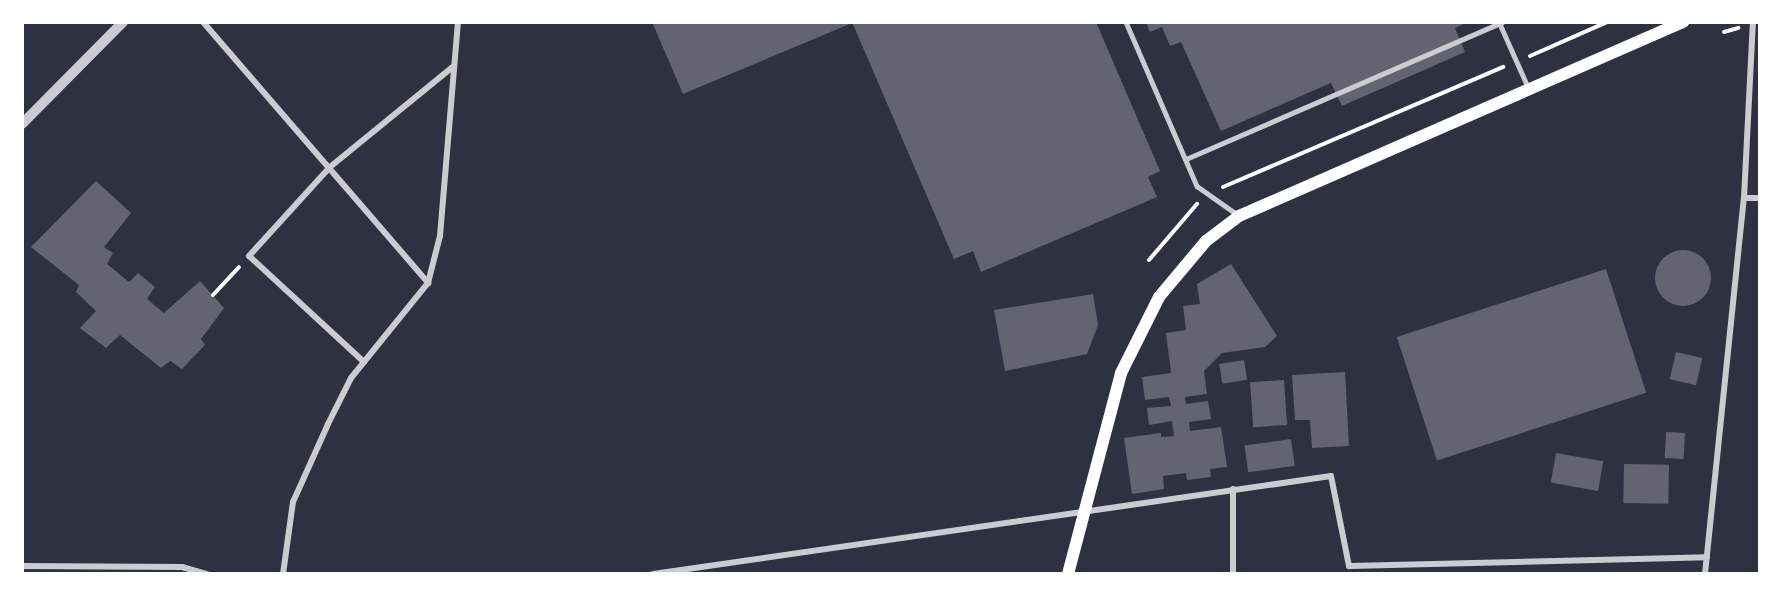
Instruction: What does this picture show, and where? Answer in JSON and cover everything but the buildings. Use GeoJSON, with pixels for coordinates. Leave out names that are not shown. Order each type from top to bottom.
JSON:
{"type":"FeatureCollection","features":[{"type":"Feature","properties":{"kind":"main road"},"geometry":{"type":"LineString","coordinates":[[1068,573],[1121,373],[1159,297],[1206,241],[1239,216],[1683,22]]}},
{"type":"Feature","properties":{"kind":"street"},"geometry":{"type":"LineString","coordinates":[[22,124],[123,22]]}},
{"type":"Feature","properties":{"kind":"street"},"geometry":{"type":"LineString","coordinates":[[203,22],[428,283]]}},
{"type":"Feature","properties":{"kind":"street"},"geometry":{"type":"LineString","coordinates":[[283,573],[293,502],[351,378],[428,283],[441,225],[458,22]]}},
{"type":"Feature","properties":{"kind":"street"},"geometry":{"type":"LineString","coordinates":[[1705,573],[1744,198],[1753,22]]}},
{"type":"Feature","properties":{"kind":"street"},"geometry":{"type":"LineString","coordinates":[[364,362],[249,256],[330,167],[454,66]]}},
{"type":"Feature","properties":{"kind":"street"},"geometry":{"type":"LineString","coordinates":[[1744,198],[1760,198]]}},
{"type":"Feature","properties":{"kind":"street"},"geometry":{"type":"LineString","coordinates":[[653,573],[1331,476],[1350,566],[1707,556]]}},
{"type":"Feature","properties":{"kind":"street"},"geometry":{"type":"LineString","coordinates":[[1233,489],[1233,573]]}},
{"type":"Feature","properties":{"kind":"street"},"geometry":{"type":"LineString","coordinates":[[22,567],[182,567],[207,573]]}},
{"type":"Feature","properties":{"kind":"lane"},"geometry":{"type":"LineString","coordinates":[[1126,22],[1197,186],[1239,216]]}},
{"type":"Feature","properties":{"kind":"lane"},"geometry":{"type":"LineString","coordinates":[[1186,159],[1501,23],[1529,90]]}},
{"type":"Feature","properties":{"kind":"path"},"geometry":{"type":"LineString","coordinates":[[1149,260],[1208,193],[1607,22]]}},
{"type":"Feature","properties":{"kind":"path"},"geometry":{"type":"LineString","coordinates":[[213,295],[249,256]]}}]}
